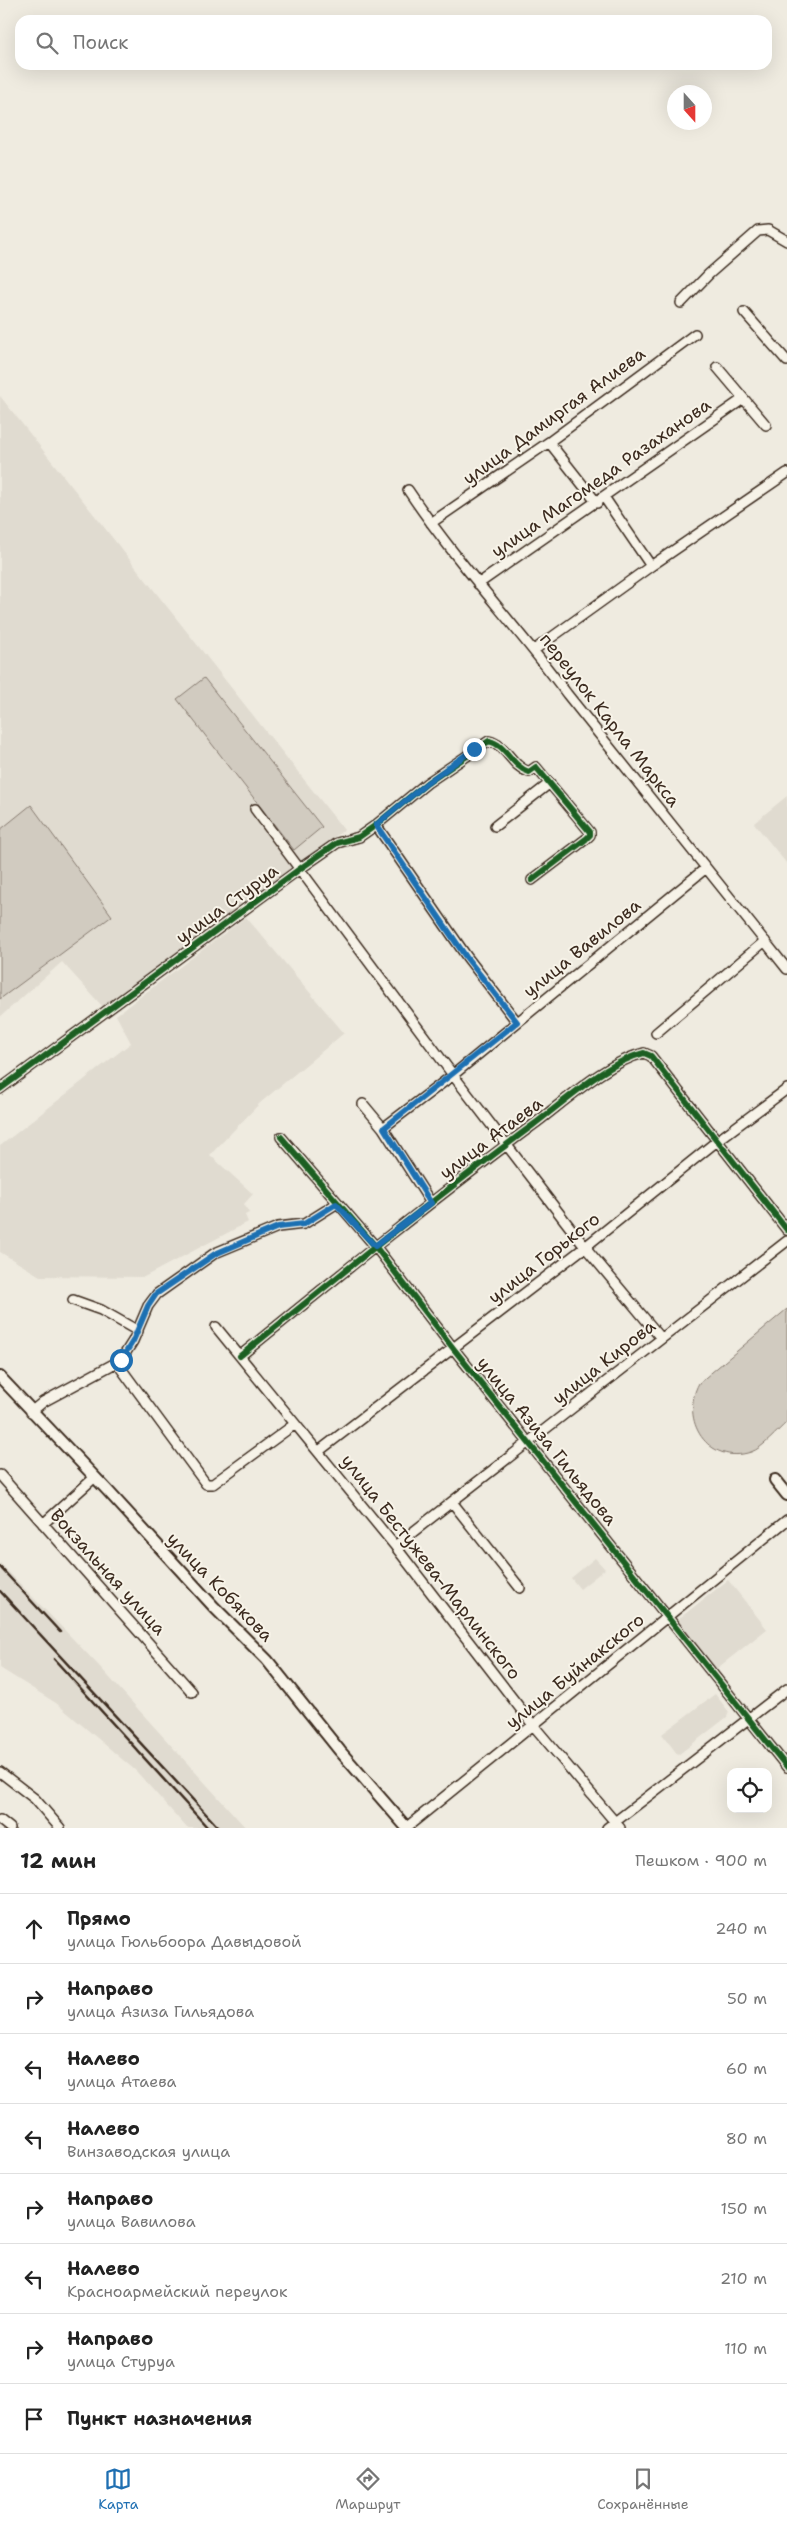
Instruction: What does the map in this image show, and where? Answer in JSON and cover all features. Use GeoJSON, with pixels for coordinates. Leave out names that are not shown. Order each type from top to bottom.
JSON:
{"type":"FeatureCollection","features":[{"type":"Feature","properties":{"kind":"street"},"geometry":{"type":"LineString","coordinates":[[681,303],[709,274],[758,231],[768,230],[787,240]]}},
{"type":"Feature","properties":{"kind":"street"},"geometry":{"type":"LineString","coordinates":[[744,312],[787,361]]}},
{"type":"Feature","properties":{"kind":"street","name":"улица Дамиргая Алиева"},"geometry":{"type":"LineString","coordinates":[[431,523],[549,442],[695,334]]}},
{"type":"Feature","properties":{"kind":"street"},"geometry":{"type":"LineString","coordinates":[[717,367],[766,425]]}},
{"type":"Feature","properties":{"kind":"street","name":"улица Магомеда Разаханова"},"geometry":{"type":"LineString","coordinates":[[478,584],[601,500],[743,399]]}},
{"type":"Feature","properties":{"kind":"street"},"geometry":{"type":"LineString","coordinates":[[549,442],[601,500],[650,566]]}},
{"type":"Feature","properties":{"kind":"street"},"geometry":{"type":"LineString","coordinates":[[534,650],[650,566],[787,473]]}},
{"type":"Feature","properties":{"kind":"street","name":"переулок Карла Маркса"},"geometry":{"type":"LineString","coordinates":[[408,490],[478,584],[534,650],[787,969]]}},
{"type":"Feature","properties":{"kind":"street","name":"улица Стуруа"},"geometry":{"type":"LineString","coordinates":[[0,1089],[301,868],[337,843],[359,837],[376,825],[427,783],[474,749],[489,741],[499,743],[519,768],[529,772],[536,767],[550,783]]}},
{"type":"Feature","properties":{"kind":"street"},"geometry":{"type":"LineString","coordinates":[[495,826],[550,783],[590,832],[586,840],[532,880]]}},
{"type":"Feature","properties":{"kind":"street"},"geometry":{"type":"LineString","coordinates":[[255,809],[301,868],[506,1145],[585,1247],[661,1338]]}},
{"type":"Feature","properties":{"kind":"street"},"geometry":{"type":"LineString","coordinates":[[376,825],[466,957],[517,1022]]}},
{"type":"Feature","properties":{"kind":"street","name":"улица Вавилова"},"geometry":{"type":"LineString","coordinates":[[384,1128],[453,1075],[706,868]]}},
{"type":"Feature","properties":{"kind":"street"},"geometry":{"type":"LineString","coordinates":[[656,1033],[765,941]]}},
{"type":"Feature","properties":{"kind":"street","name":"улица Атаева"},"geometry":{"type":"LineString","coordinates":[[240,1356],[375,1246],[506,1145],[621,1063],[644,1053],[651,1056],[718,1141]]}},
{"type":"Feature","properties":{"kind":"street","name":"улица Горького"},"geometry":{"type":"LineString","coordinates":[[318,1451],[585,1247],[718,1141],[787,1089]]}},
{"type":"Feature","properties":{"kind":"street"},"geometry":{"type":"LineString","coordinates":[[363,1104],[384,1128],[431,1203]]}},
{"type":"Feature","properties":{"kind":"street","name":"улица Азиза Гильядова"},"geometry":{"type":"LineString","coordinates":[[281,1137],[336,1204],[375,1246],[453,1348],[787,1767]]}},
{"type":"Feature","properties":{"kind":"street"},"geometry":{"type":"LineString","coordinates":[[718,1141],[787,1230]]}},
{"type":"Feature","properties":{"kind":"street"},"geometry":{"type":"LineString","coordinates":[[32,1412],[43,1402],[117,1363],[126,1354],[148,1306],[156,1294],[215,1254],[278,1227],[304,1224],[336,1204]]}},
{"type":"Feature","properties":{"kind":"street","name":"улица Кирова"},"geometry":{"type":"LineString","coordinates":[[395,1546],[787,1241]]}},
{"type":"Feature","properties":{"kind":"street"},"geometry":{"type":"LineString","coordinates":[[73,1300],[101,1310],[138,1331]]}},
{"type":"Feature","properties":{"kind":"street","name":"улица Бестужева-Марлинского"},"geometry":{"type":"LineString","coordinates":[[216,1327],[395,1546],[533,1725],[617,1825]]}},
{"type":"Feature","properties":{"kind":"street"},"geometry":{"type":"LineString","coordinates":[[117,1363],[206,1484],[213,1484],[295,1424]]}},
{"type":"Feature","properties":{"kind":"street","name":"улица Кобякова"},"geometry":{"type":"LineString","coordinates":[[0,1377],[214,1607],[267,1660],[340,1751],[407,1828]]}},
{"type":"Feature","properties":{"kind":"street","name":"Вокзальная улица"},"geometry":{"type":"LineString","coordinates":[[0,1476],[192,1692]]}},
{"type":"Feature","properties":{"kind":"street"},"geometry":{"type":"LineString","coordinates":[[43,1524],[95,1477]]}},
{"type":"Feature","properties":{"kind":"street"},"geometry":{"type":"LineString","coordinates":[[774,1480],[787,1495]]}},
{"type":"Feature","properties":{"kind":"street"},"geometry":{"type":"LineString","coordinates":[[452,1502],[520,1588]]}},
{"type":"Feature","properties":{"kind":"street","name":"улица Буйнакского"},"geometry":{"type":"LineString","coordinates":[[407,1828],[787,1520]]}},
{"type":"Feature","properties":{"kind":"street"},"geometry":{"type":"LineString","coordinates":[[607,1828],[617,1825],[787,1689]]}},
{"type":"Feature","properties":{"kind":"street"},"geometry":{"type":"LineString","coordinates":[[0,1772],[35,1798],[60,1828]]}},
{"type":"Feature","properties":{"kind":"street"},"geometry":{"type":"LineString","coordinates":[[0,1820],[10,1828]]}},
{"type":"Feature","properties":{"kind":"shaded area"},"geometry":{"type":"Polygon","coordinates":[[[0,396],[344,830],[103,1007],[62,962],[0,1017],[0,396]]]}},
{"type":"Feature","properties":{"kind":"shaded area"},"geometry":{"type":"Polygon","coordinates":[[[204,678],[322,827],[294,850],[177,699],[204,678]]]}},
{"type":"Feature","properties":{"kind":"shaded area"},"geometry":{"type":"Polygon","coordinates":[[[787,796],[787,864],[754,823],[787,796]]]}},
{"type":"Feature","properties":{"kind":"shaded area"},"geometry":{"type":"Polygon","coordinates":[[[31,805],[112,916],[0,999],[0,830],[31,805]]]}},
{"type":"Feature","properties":{"kind":"shaded area"},"geometry":{"type":"Polygon","coordinates":[[[246,917],[344,1033],[260,1103],[210,1155],[253,1194],[244,1204],[249,1213],[245,1215],[248,1222],[144,1277],[40,1276],[0,1252],[0,1146],[131,1043],[116,1015],[246,917]]]}},
{"type":"Feature","properties":{"kind":"shaded area"},"geometry":{"type":"Polygon","coordinates":[[[787,1309],[787,1422],[765,1443],[751,1452],[736,1455],[722,1452],[710,1446],[701,1437],[695,1425],[694,1397],[699,1383],[787,1309]]]}},
{"type":"Feature","properties":{"kind":"shaded area"},"geometry":{"type":"Polygon","coordinates":[[[595,1558],[605,1569],[580,1589],[571,1578],[595,1558]]]}},
{"type":"Feature","properties":{"kind":"shaded area"},"geometry":{"type":"Polygon","coordinates":[[[0,1563],[99,1666],[246,1828],[187,1828],[136,1771],[56,1703],[0,1668],[0,1563]]]}},
{"type":"Feature","properties":{"kind":"shaded area"},"geometry":{"type":"Polygon","coordinates":[[[728,1580],[767,1629],[715,1670],[676,1621],[728,1580]]]}},
{"type":"Feature","properties":{"kind":"shaded area"},"geometry":{"type":"Polygon","coordinates":[[[715,1694],[729,1712],[727,1717],[678,1755],[662,1734],[715,1694]]]}},
{"type":"Feature","properties":{"kind":"railway"},"geometry":{"type":"LineString","coordinates":[[0,1567],[60,1632]]}},
{"type":"Feature","properties":{"kind":"railway"},"geometry":{"type":"LineString","coordinates":[[0,1591],[219,1828]]}},
{"type":"Feature","properties":{"kind":"railway"},"geometry":{"type":"LineString","coordinates":[[54,1659],[208,1828]]}},
{"type":"Feature","properties":{"kind":"cycle path"},"geometry":{"type":"LineString","coordinates":[[0,1089],[301,868],[337,843],[359,837],[427,783],[489,741],[500,747],[523,769],[529,772],[536,767],[590,832],[586,839],[532,880]]}},
{"type":"Feature","properties":{"kind":"cycle path"},"geometry":{"type":"LineString","coordinates":[[240,1356],[422,1210],[586,1084],[615,1065],[644,1053],[651,1056],[787,1230]]}},
{"type":"Feature","properties":{"kind":"cycle path"},"geometry":{"type":"LineString","coordinates":[[281,1137],[375,1246],[453,1348],[787,1767]]}},
{"type":"Feature","properties":{"kind":"route"},"geometry":{"type":"LineString","coordinates":[[121,1360],[133,1341],[141,1320],[156,1294],[215,1254],[278,1227],[304,1224],[336,1204],[375,1246],[431,1203],[384,1128],[453,1075],[517,1022],[466,957],[376,825],[427,783],[474,749]]}}]}
